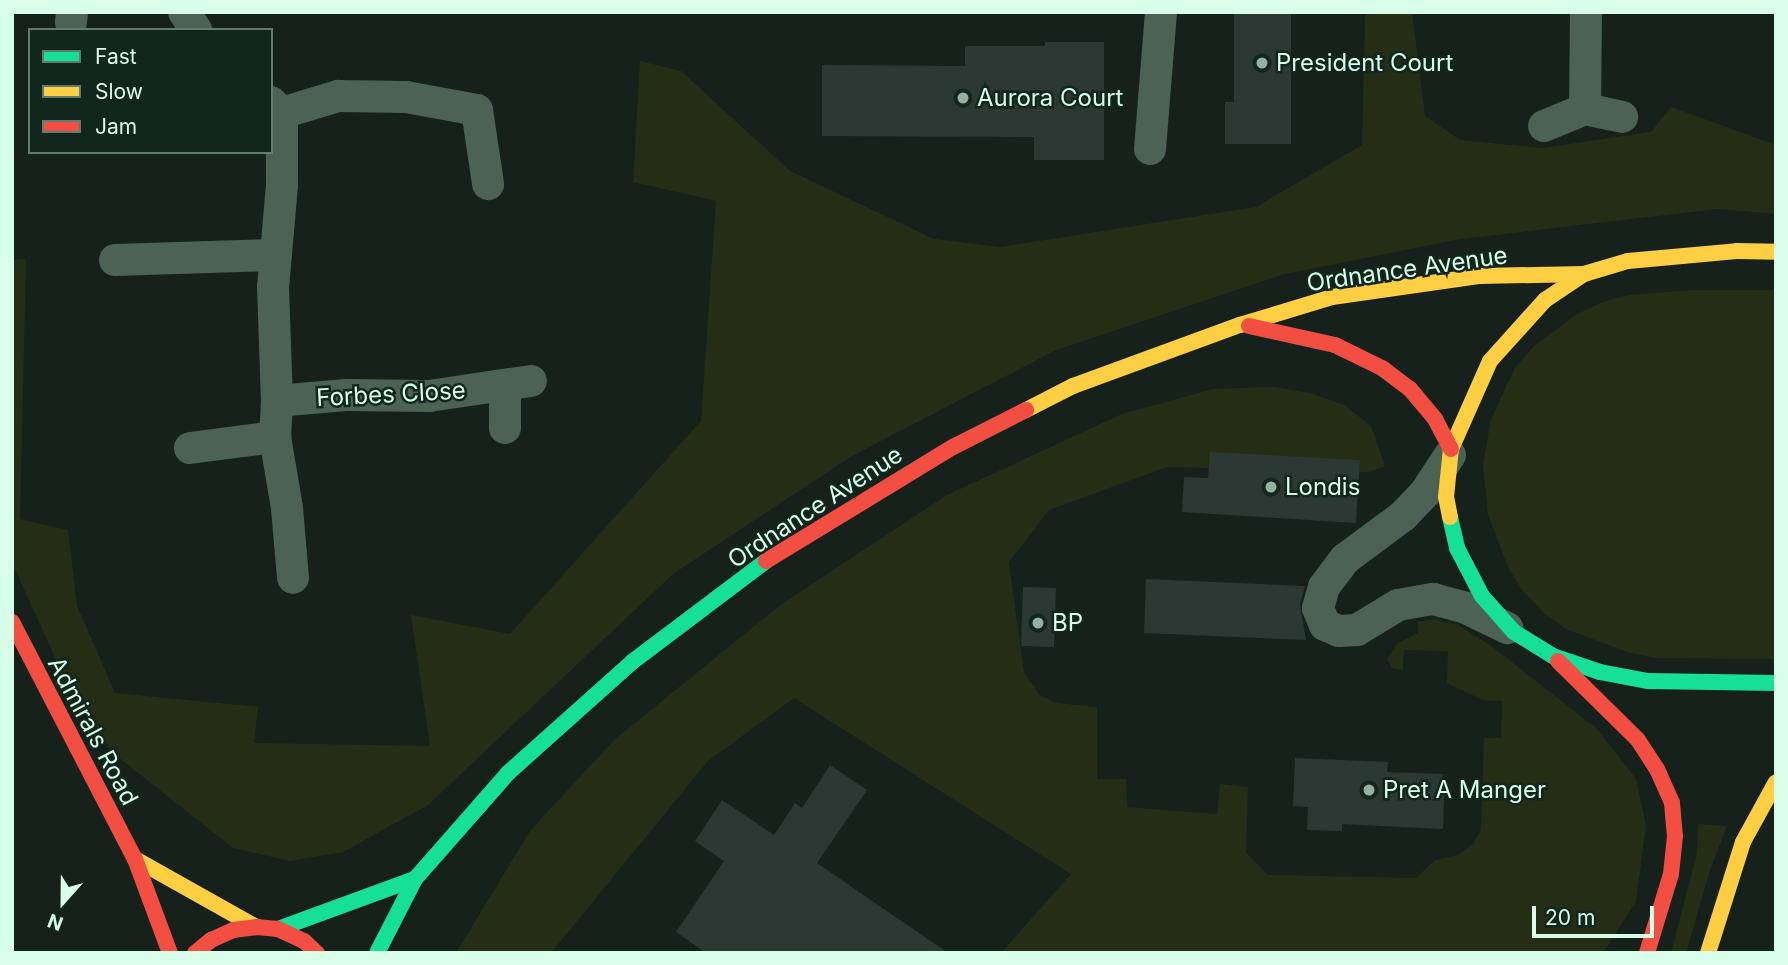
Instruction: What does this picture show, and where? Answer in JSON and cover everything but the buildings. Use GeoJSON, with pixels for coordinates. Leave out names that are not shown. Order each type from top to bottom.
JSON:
{"type":"FeatureCollection","features":[{"type":"Feature","properties":{"kind":"street"},"geometry":{"type":"LineString","coordinates":[[184,12],[196,28]]}},
{"type":"Feature","properties":{"kind":"street"},"geometry":{"type":"LineString","coordinates":[[1150,149],[1161,12]]}},
{"type":"Feature","properties":{"kind":"street"},"geometry":{"type":"LineString","coordinates":[[1585,108],[1586,12]]}},
{"type":"Feature","properties":{"kind":"street"},"geometry":{"type":"LineString","coordinates":[[293,578],[287,508],[275,437],[277,401],[273,286],[282,185],[277,108],[338,96],[406,97],[477,110],[488,184]]}},
{"type":"Feature","properties":{"kind":"street"},"geometry":{"type":"LineString","coordinates":[[1544,126],[1585,108],[1622,117]]}},
{"type":"Feature","properties":{"kind":"street"},"geometry":{"type":"LineString","coordinates":[[1776,252],[1737,251],[1628,261],[1584,274],[1545,300],[1490,361],[1450,452],[1425,493],[1403,516],[1345,559],[1324,587],[1318,608],[1325,625],[1339,631],[1357,630],[1398,604],[1433,599],[1466,608],[1514,632],[1553,656],[1600,672],[1648,681],[1776,683]]}},
{"type":"Feature","properties":{"kind":"street"},"geometry":{"type":"LineString","coordinates":[[115,260],[276,255]]}},
{"type":"Feature","properties":{"kind":"street","name":"Ordnance Avenue"},"geometry":{"type":"LineString","coordinates":[[377,953],[415,879],[508,773],[632,662],[779,551],[953,447],[1073,386],[1240,325],[1332,297],[1479,276],[1584,274]]}},
{"type":"Feature","properties":{"kind":"street","name":"Ordnance Avenue"},"geometry":{"type":"LineString","coordinates":[[1240,325],[1291,333],[1335,345],[1382,368],[1410,389],[1435,419],[1450,452]]}},
{"type":"Feature","properties":{"kind":"street","name":"Forbes Close"},"geometry":{"type":"LineString","coordinates":[[277,401],[346,395],[429,396],[518,384],[505,428]]}},
{"type":"Feature","properties":{"kind":"street"},"geometry":{"type":"LineString","coordinates":[[190,447],[275,437]]}},
{"type":"Feature","properties":{"kind":"street"},"geometry":{"type":"LineString","coordinates":[[1450,452],[1446,497],[1457,548],[1482,596],[1514,632]]}},
{"type":"Feature","properties":{"kind":"street","name":"Admirals Road"},"geometry":{"type":"LineString","coordinates":[[12,622],[135,859],[170,953]]}},
{"type":"Feature","properties":{"kind":"street"},"geometry":{"type":"LineString","coordinates":[[1553,656],[1638,740],[1657,769],[1672,803],[1675,836],[1671,874],[1647,953]]}},
{"type":"Feature","properties":{"kind":"street"},"geometry":{"type":"LineString","coordinates":[[1708,953],[1744,842],[1776,782]]}},
{"type":"Feature","properties":{"kind":"street"},"geometry":{"type":"LineString","coordinates":[[135,859],[256,927]]}},
{"type":"Feature","properties":{"kind":"street","name":"Ordnance Avenue"},"geometry":{"type":"LineString","coordinates":[[278,929],[415,879]]}},
{"type":"Feature","properties":{"kind":"street"},"geometry":{"type":"LineString","coordinates":[[195,953],[211,940],[233,930],[256,927],[278,929],[304,941],[317,953]]}},
{"type":"Feature","properties":{"kind":"green space"},"geometry":{"type":"Polygon","coordinates":[[[1368,12],[1412,12],[1425,116],[1460,140],[1542,148],[1651,132],[1671,107],[1776,145],[1776,214],[1717,209],[1461,239],[1281,275],[1056,350],[850,457],[673,574],[428,805],[343,852],[290,861],[233,848],[113,753],[62,673],[12,562],[12,260],[26,259],[20,519],[68,530],[77,606],[115,693],[258,707],[254,743],[430,746],[411,615],[510,634],[701,421],[716,201],[633,182],[640,61],[681,71],[790,171],[934,239],[1000,247],[1256,207],[1362,145],[1365,16],[1368,12]]]}},
{"type":"Feature","properties":{"kind":"green space"},"geometry":{"type":"Polygon","coordinates":[[[1692,290],[1776,290],[1776,659],[1657,658],[1627,652],[1566,629],[1544,613],[1522,590],[1508,567],[1488,515],[1483,465],[1491,419],[1515,368],[1533,347],[1577,314],[1603,302],[1628,295],[1692,290]]]}},
{"type":"Feature","properties":{"kind":"green space"},"geometry":{"type":"Polygon","coordinates":[[[1273,387],[1310,393],[1344,405],[1371,426],[1385,466],[1370,472],[1167,467],[1049,510],[1009,562],[1024,673],[1040,695],[1056,703],[1097,707],[1097,779],[1126,779],[1127,807],[1217,814],[1220,784],[1248,787],[1246,853],[1268,875],[1416,878],[1435,860],[1458,855],[1473,844],[1481,830],[1484,738],[1501,738],[1502,701],[1483,700],[1447,683],[1448,651],[1404,650],[1403,670],[1392,668],[1387,659],[1397,644],[1418,633],[1418,622],[1433,619],[1458,625],[1490,645],[1597,729],[1636,779],[1646,825],[1636,901],[1603,953],[1001,953],[1071,874],[794,698],[708,761],[551,953],[456,953],[530,831],[614,740],[779,606],[947,495],[1122,414],[1213,389],[1273,387]]]}},
{"type":"Feature","properties":{"kind":"green space"},"geometry":{"type":"Polygon","coordinates":[[[1698,824],[1727,826],[1710,870],[1686,953],[1671,953],[1697,853],[1698,824]]]}},
{"type":"Feature","properties":{"kind":"traffic: fast"},"geometry":{"type":"LineString","coordinates":[[1450,517],[1457,548],[1482,596],[1514,632],[1553,656],[1600,672],[1648,681],[1776,683]]}},
{"type":"Feature","properties":{"kind":"traffic: fast"},"geometry":{"type":"LineString","coordinates":[[377,953],[415,879],[508,773],[632,662],[766,561]]}},
{"type":"Feature","properties":{"kind":"traffic: fast"},"geometry":{"type":"LineString","coordinates":[[278,929],[415,879]]}},
{"type":"Feature","properties":{"kind":"traffic: slow"},"geometry":{"type":"LineString","coordinates":[[1450,517],[1446,497],[1451,449],[1490,361],[1545,300],[1584,274],[1628,261],[1737,251],[1776,252]]}},
{"type":"Feature","properties":{"kind":"traffic: slow"},"geometry":{"type":"LineString","coordinates":[[1026,410],[1073,386],[1240,325],[1332,297],[1479,276],[1584,274]]}},
{"type":"Feature","properties":{"kind":"traffic: slow"},"geometry":{"type":"LineString","coordinates":[[1708,953],[1743,842],[1776,782]]}},
{"type":"Feature","properties":{"kind":"traffic: slow"},"geometry":{"type":"LineString","coordinates":[[135,859],[256,927]]}},
{"type":"Feature","properties":{"kind":"traffic: jam"},"geometry":{"type":"LineString","coordinates":[[1249,326],[1335,345],[1382,368],[1410,389],[1435,419],[1451,449]]}},
{"type":"Feature","properties":{"kind":"traffic: jam"},"geometry":{"type":"LineString","coordinates":[[766,561],[953,447],[1026,410]]}},
{"type":"Feature","properties":{"kind":"traffic: jam"},"geometry":{"type":"LineString","coordinates":[[12,622],[135,859],[170,953]]}},
{"type":"Feature","properties":{"kind":"traffic: jam"},"geometry":{"type":"LineString","coordinates":[[1558,661],[1638,740],[1657,769],[1672,803],[1675,836],[1671,874],[1647,953]]}},
{"type":"Feature","properties":{"kind":"traffic: jam"},"geometry":{"type":"LineString","coordinates":[[195,953],[211,940],[233,930],[256,927],[278,929],[304,941],[317,953]]}},
{"type":"Feature","properties":{"kind":"place","name":"President Court"},"geometry":{"type":"Point","coordinates":[1262,63]}},
{"type":"Feature","properties":{"kind":"place","name":"Aurora Court"},"geometry":{"type":"Point","coordinates":[963,98]}},
{"type":"Feature","properties":{"kind":"place","name":"Londis"},"geometry":{"type":"Point","coordinates":[1271,487]}},
{"type":"Feature","properties":{"kind":"place","name":"BP"},"geometry":{"type":"Point","coordinates":[1038,623]}},
{"type":"Feature","properties":{"kind":"place","name":"Pret A Manger"},"geometry":{"type":"Point","coordinates":[1369,790]}}]}
